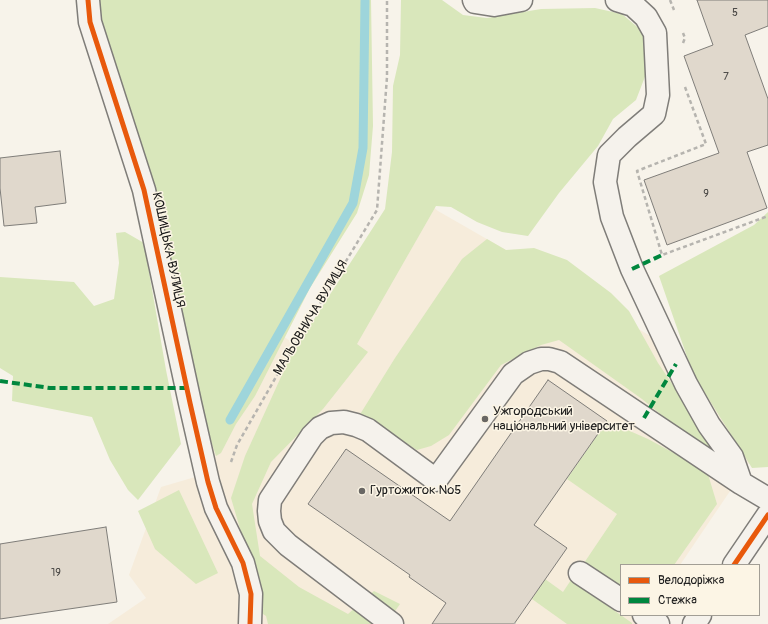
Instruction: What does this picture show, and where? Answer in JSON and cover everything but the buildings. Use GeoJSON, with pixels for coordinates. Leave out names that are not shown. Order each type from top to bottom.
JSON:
{"type":"FeatureCollection","features":[{"type":"Feature","properties":{"kind":"street","name":"КОШИЦЬКА ВУЛИЦЯ"},"geometry":{"type":"LineString","coordinates":[[88,0],[90,22],[144,190],[208,482],[216,508],[243,563],[251,594],[250,624]]}},
{"type":"Feature","properties":{"kind":"street"},"geometry":{"type":"LineString","coordinates":[[474,0],[475,2],[494,5],[521,0]]}},
{"type":"Feature","properties":{"kind":"street"},"geometry":{"type":"LineString","coordinates":[[617,0],[633,5],[646,17],[656,33],[658,95],[654,114],[609,155],[605,182],[612,217],[632,269],[686,384],[709,425],[732,457],[741,483]]}},
{"type":"Feature","properties":{"kind":"street"},"geometry":{"type":"LineString","coordinates":[[392,624],[288,545],[274,531],[270,521],[270,500],[312,436],[320,428],[331,423],[344,422],[368,430],[436,480],[513,374],[529,363],[541,359],[549,359],[560,362],[741,483],[768,499]]}},
{"type":"Feature","properties":{"kind":"street"},"geometry":{"type":"LineString","coordinates":[[735,564],[768,515]]}},
{"type":"Feature","properties":{"kind":"street"},"geometry":{"type":"LineString","coordinates":[[580,573],[620,599]]}},
{"type":"Feature","properties":{"kind":"street"},"geometry":{"type":"LineString","coordinates":[[646,616],[658,624]]}},
{"type":"Feature","properties":{"kind":"path"},"geometry":{"type":"LineString","coordinates":[[670,0],[675,13]]}},
{"type":"Feature","properties":{"kind":"path"},"geometry":{"type":"LineString","coordinates":[[680,49],[685,38],[682,32]]}},
{"type":"Feature","properties":{"kind":"path"},"geometry":{"type":"LineString","coordinates":[[683,82],[706,144],[637,171],[662,256],[768,216]]}},
{"type":"Feature","properties":{"kind":"shaded area","name":"Ужгородський національний університет"},"geometry":{"type":"Polygon","coordinates":[[[405,184],[438,211],[761,402],[768,435],[681,564],[620,564],[620,616],[645,616],[639,624],[108,624],[146,598],[129,575],[161,487],[202,475],[202,352],[249,310],[303,351],[405,184]]]}},
{"type":"Feature","properties":{"kind":"green space"},"geometry":{"type":"Polygon","coordinates":[[[97,0],[371,0],[373,126],[369,175],[357,213],[310,288],[255,396],[236,424],[221,453],[216,456],[200,407],[97,0]]]}},
{"type":"Feature","properties":{"kind":"green space"},"geometry":{"type":"Polygon","coordinates":[[[401,0],[442,0],[463,15],[487,18],[541,9],[595,8],[622,14],[642,31],[647,52],[646,74],[636,100],[613,119],[598,146],[559,193],[528,236],[502,232],[477,222],[451,207],[436,206],[357,344],[368,352],[323,409],[271,462],[252,504],[260,556],[299,587],[348,614],[374,591],[400,604],[386,624],[268,624],[266,616],[260,612],[263,607],[231,498],[245,456],[291,355],[385,209],[392,152],[393,86],[400,55],[401,0]]]}},
{"type":"Feature","properties":{"kind":"green space"},"geometry":{"type":"Polygon","coordinates":[[[768,212],[768,467],[752,468],[693,374],[659,276],[754,225],[768,212]]]}},
{"type":"Feature","properties":{"kind":"green space"},"geometry":{"type":"Polygon","coordinates":[[[125,232],[144,243],[166,370],[181,444],[138,500],[128,490],[110,460],[92,417],[12,401],[13,376],[0,368],[0,277],[74,282],[94,306],[114,299],[119,263],[116,233],[125,232]]]}},
{"type":"Feature","properties":{"kind":"green space"},"geometry":{"type":"Polygon","coordinates":[[[487,239],[506,250],[534,248],[567,260],[611,293],[629,311],[658,363],[710,440],[725,467],[642,399],[559,340],[541,345],[501,365],[449,435],[431,446],[417,450],[359,416],[395,358],[462,259],[487,239]]]}},
{"type":"Feature","properties":{"kind":"green space"},"geometry":{"type":"Polygon","coordinates":[[[607,421],[648,439],[707,471],[717,504],[675,564],[620,564],[620,589],[582,566],[617,514],[567,479],[607,421]]]}},
{"type":"Feature","properties":{"kind":"green space"},"geometry":{"type":"Polygon","coordinates":[[[179,490],[218,573],[196,584],[155,549],[138,511],[179,490]]]}},
{"type":"Feature","properties":{"kind":"green space"},"geometry":{"type":"Polygon","coordinates":[[[545,579],[563,592],[571,580],[632,624],[567,624],[532,599],[545,579]]]}},
{"type":"Feature","properties":{"kind":"waterway"},"geometry":{"type":"LineString","coordinates":[[230,420],[353,203],[363,148],[365,1]]}},
{"type":"Feature","properties":{"kind":"marked path"},"geometry":{"type":"LineString","coordinates":[[632,269],[662,255]]}},
{"type":"Feature","properties":{"kind":"marked path"},"geometry":{"type":"LineString","coordinates":[[644,418],[676,364]]}},
{"type":"Feature","properties":{"kind":"marked path"},"geometry":{"type":"LineString","coordinates":[[0,381],[50,388],[187,388]]}},
{"type":"Feature","properties":{"kind":"cycle path"},"geometry":{"type":"LineString","coordinates":[[88,0],[90,22],[144,190],[208,482],[216,508],[243,563],[251,594],[250,624]]}},
{"type":"Feature","properties":{"kind":"cycle path"},"geometry":{"type":"LineString","coordinates":[[735,564],[768,515]]}},
{"type":"Feature","properties":{"kind":"place","name":"Ужгородський національний університет"},"geometry":{"type":"Point","coordinates":[485,419]}},
{"type":"Feature","properties":{"kind":"place","name":"Гуртожиток №5"},"geometry":{"type":"Point","coordinates":[362,491]}}]}
